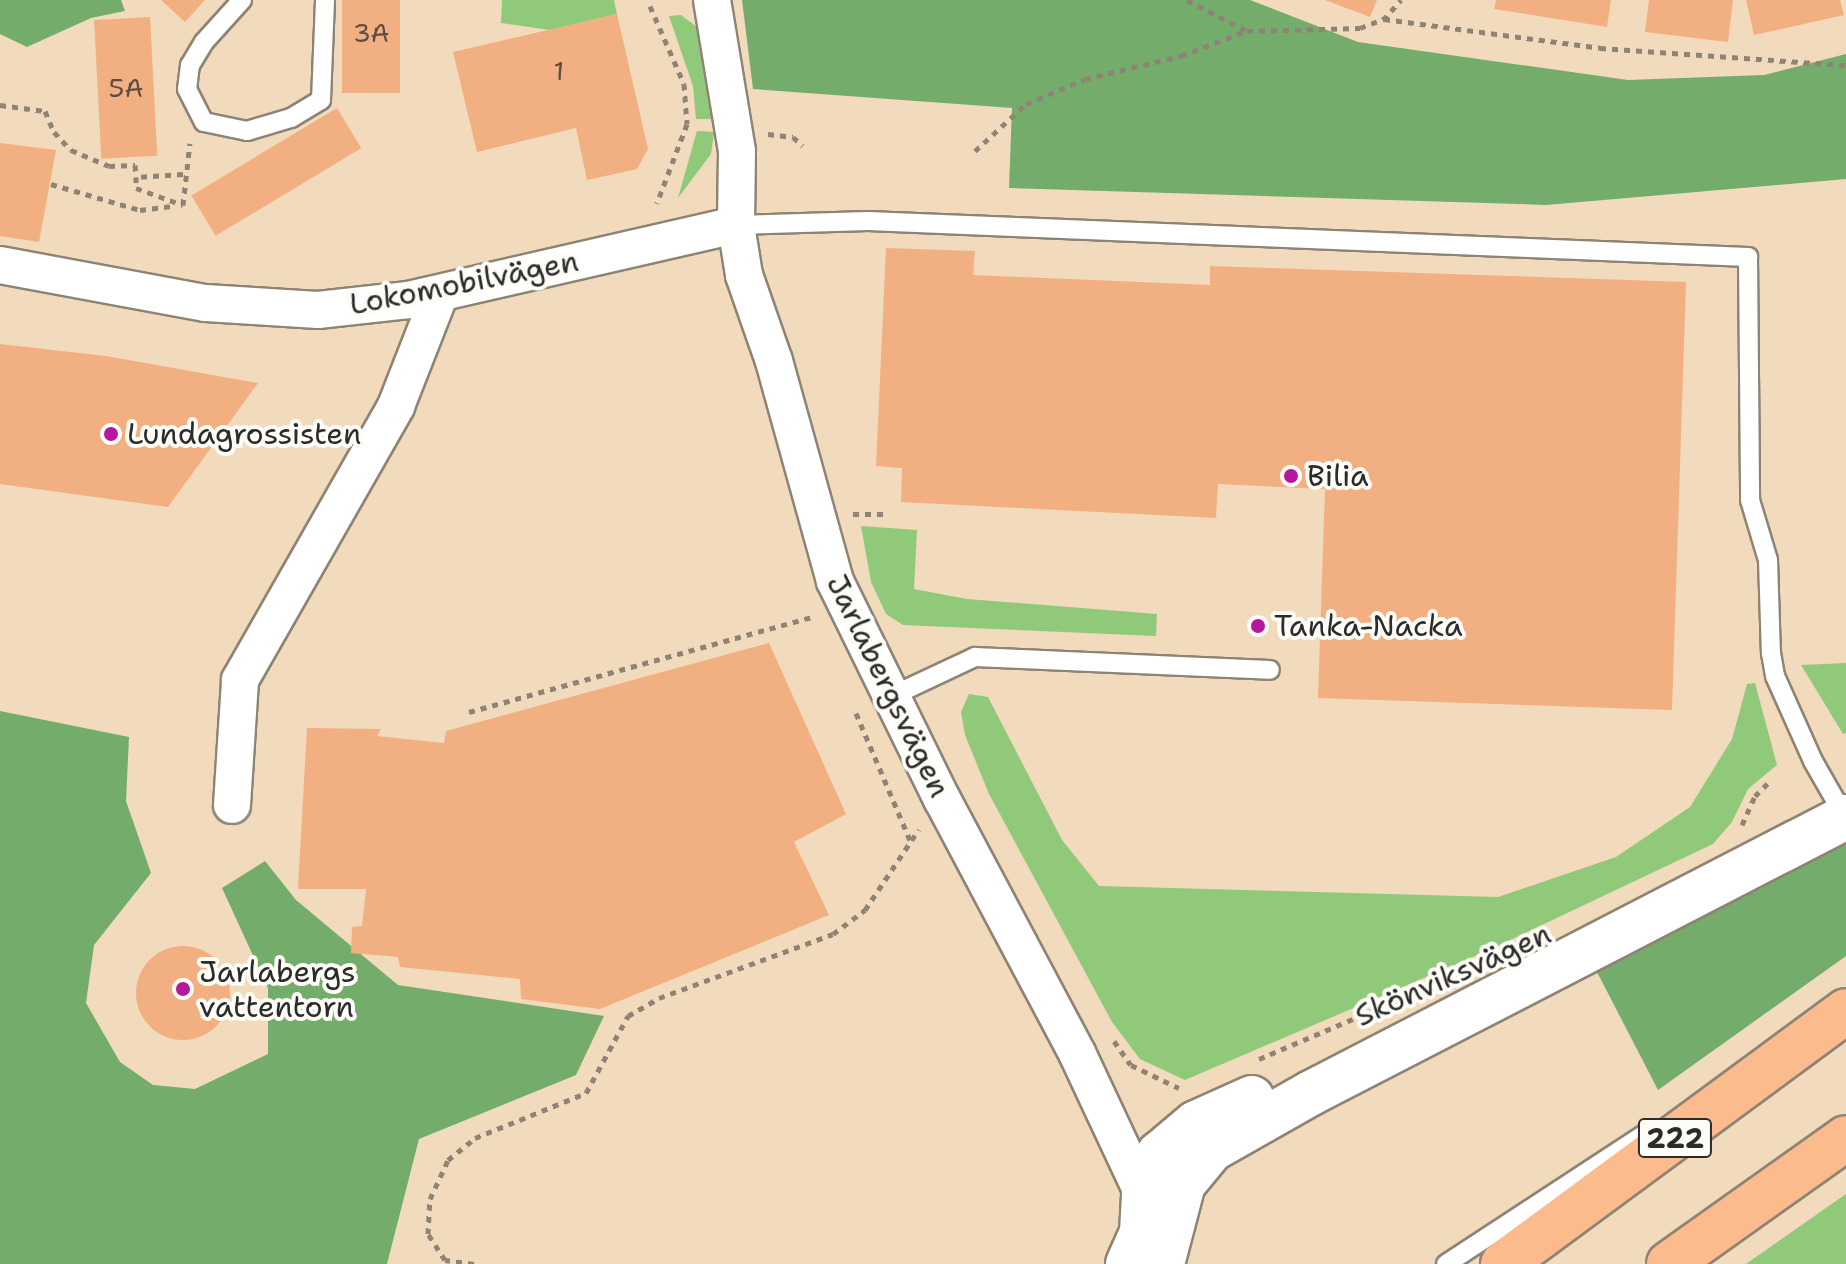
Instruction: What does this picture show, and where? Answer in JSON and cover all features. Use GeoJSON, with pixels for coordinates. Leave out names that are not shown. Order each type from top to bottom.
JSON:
{"type":"FeatureCollection","features":[{"type":"Feature","properties":{"kind":"highway","name":"222"},"geometry":{"type":"LineString","coordinates":[[1503,1264],[1846,1011]]}},
{"type":"Feature","properties":{"kind":"highway"},"geometry":{"type":"LineString","coordinates":[[1669,1264],[1846,1138]]}},
{"type":"Feature","properties":{"kind":"street","name":"Jarlabergsvägen"},"geometry":{"type":"LineString","coordinates":[[712,0],[737,151],[736,225],[744,275],[774,361],[835,581],[941,797],[1077,1053],[1144,1196]]}},
{"type":"Feature","properties":{"kind":"street","name":"Lokomobilvägen"},"geometry":{"type":"LineString","coordinates":[[0,265],[262,309],[318,310],[440,294],[736,225]]}},
{"type":"Feature","properties":{"kind":"street"},"geometry":{"type":"LineString","coordinates":[[232,805],[240,680],[396,406],[440,294]]}},
{"type":"Feature","properties":{"kind":"street","name":"Skönviksvägen"},"geometry":{"type":"LineString","coordinates":[[1162,1264],[1183,1184],[1212,1149],[1845,817]]}},
{"type":"Feature","properties":{"kind":"street","name":"Skönviksvägen"},"geometry":{"type":"LineString","coordinates":[[1128,1264],[1142,1233],[1144,1196],[1159,1154],[1196,1123],[1598,947]]}},
{"type":"Feature","properties":{"kind":"lane"},"geometry":{"type":"LineString","coordinates":[[242,0],[190,65],[187,89],[204,122],[247,131],[291,118],[321,100],[325,0]]}},
{"type":"Feature","properties":{"kind":"lane"},"geometry":{"type":"LineString","coordinates":[[736,225],[868,221],[1748,257],[1750,500],[1768,560],[1771,653],[1807,747],[1845,817]]}},
{"type":"Feature","properties":{"kind":"lane"},"geometry":{"type":"LineString","coordinates":[[892,696],[975,657],[1270,670]]}},
{"type":"Feature","properties":{"kind":"lane"},"geometry":{"type":"LineString","coordinates":[[1446,1264],[1846,1002]]}},
{"type":"Feature","properties":{"kind":"path"},"geometry":{"type":"LineString","coordinates":[[1187,0],[1247,31]]}},
{"type":"Feature","properties":{"kind":"path"},"geometry":{"type":"LineString","coordinates":[[975,151],[1026,104],[1085,79],[1181,56],[1247,31],[1360,28],[1384,19],[1401,0]]}},
{"type":"Feature","properties":{"kind":"path"},"geometry":{"type":"LineString","coordinates":[[650,6],[684,84],[687,124],[657,203]]}},
{"type":"Feature","properties":{"kind":"path"},"geometry":{"type":"LineString","coordinates":[[1384,19],[1600,48],[1846,65]]}},
{"type":"Feature","properties":{"kind":"path"},"geometry":{"type":"LineString","coordinates":[[0,105],[45,111],[54,132],[71,150],[109,166],[135,165],[136,188],[173,206]]}},
{"type":"Feature","properties":{"kind":"path"},"geometry":{"type":"LineString","coordinates":[[51,184],[140,210],[183,205],[186,150],[204,122]]}},
{"type":"Feature","properties":{"kind":"path"},"geometry":{"type":"LineString","coordinates":[[764,133],[793,137],[803,146]]}},
{"type":"Feature","properties":{"kind":"path"},"geometry":{"type":"LineString","coordinates":[[136,177],[183,174]]}},
{"type":"Feature","properties":{"kind":"path"},"geometry":{"type":"LineString","coordinates":[[852,514],[887,514]]}},
{"type":"Feature","properties":{"kind":"path"},"geometry":{"type":"LineString","coordinates":[[469,712],[815,616],[821,630]]}},
{"type":"Feature","properties":{"kind":"path"},"geometry":{"type":"LineString","coordinates":[[851,700],[911,841]]}},
{"type":"Feature","properties":{"kind":"path"},"geometry":{"type":"LineString","coordinates":[[1739,830],[1755,796],[1769,782]]}},
{"type":"Feature","properties":{"kind":"path"},"geometry":{"type":"LineString","coordinates":[[474,1264],[445,1260],[428,1234],[430,1199],[448,1160],[475,1138],[586,1093],[628,1016],[659,998],[833,934],[865,910],[941,797]]}},
{"type":"Feature","properties":{"kind":"path","name":"Skönviksvägen"},"geometry":{"type":"LineString","coordinates":[[1250,1063],[1404,998]]}},
{"type":"Feature","properties":{"kind":"path"},"geometry":{"type":"LineString","coordinates":[[1114,1041],[1131,1065],[1152,1079],[1188,1087]]}},
{"type":"Feature","properties":{"kind":"green space"},"geometry":{"type":"Polygon","coordinates":[[[0,0],[121,0],[125,11],[91,18],[27,47],[0,34],[0,0]]]}},
{"type":"Feature","properties":{"kind":"green space"},"geometry":{"type":"Polygon","coordinates":[[[502,0],[614,0],[617,14],[550,30],[501,23],[502,0]]]}},
{"type":"Feature","properties":{"kind":"green space"},"geometry":{"type":"Polygon","coordinates":[[[742,0],[1250,0],[1358,42],[1628,80],[1764,75],[1846,54],[1846,179],[1546,205],[1009,188],[1012,108],[753,89],[742,0]]]}},
{"type":"Feature","properties":{"kind":"green space"},"geometry":{"type":"Polygon","coordinates":[[[681,15],[697,27],[711,119],[696,119],[693,86],[669,16],[681,15]]]}},
{"type":"Feature","properties":{"kind":"green space"},"geometry":{"type":"Polygon","coordinates":[[[697,131],[714,132],[711,154],[678,198],[697,131]]]}},
{"type":"Feature","properties":{"kind":"green space"},"geometry":{"type":"Polygon","coordinates":[[[861,526],[917,530],[914,589],[967,599],[1157,614],[1156,636],[903,625],[886,614],[871,582],[861,526]]]}},
{"type":"Feature","properties":{"kind":"green space"},"geometry":{"type":"Polygon","coordinates":[[[1846,663],[1846,733],[1843,734],[1801,665],[1846,663]]]}},
{"type":"Feature","properties":{"kind":"green space"},"geometry":{"type":"Polygon","coordinates":[[[1755,683],[1777,765],[1748,789],[1732,822],[1713,844],[1487,951],[1185,1080],[1140,1059],[1112,1022],[989,794],[965,735],[961,712],[969,694],[988,697],[1062,840],[1099,886],[1498,897],[1616,857],[1690,807],[1732,739],[1747,684],[1755,683]]]}},
{"type":"Feature","properties":{"kind":"green space"},"geometry":{"type":"Polygon","coordinates":[[[0,711],[129,737],[126,801],[151,873],[94,945],[86,1003],[120,1062],[153,1085],[195,1089],[268,1054],[268,988],[222,888],[265,861],[296,900],[398,985],[604,1016],[576,1075],[419,1139],[387,1264],[0,1264],[0,711]]]}},
{"type":"Feature","properties":{"kind":"green space"},"geometry":{"type":"Polygon","coordinates":[[[1846,835],[1846,956],[1658,1090],[1597,972],[1846,835]]]}},
{"type":"Feature","properties":{"kind":"green space"},"geometry":{"type":"Polygon","coordinates":[[[1846,1194],[1846,1264],[1746,1264],[1846,1194]]]}},
{"type":"Feature","properties":{"kind":"building"},"geometry":{"type":"Polygon","coordinates":[[[161,0],[205,0],[185,22],[161,0]]]}},
{"type":"Feature","properties":{"kind":"building"},"geometry":{"type":"Polygon","coordinates":[[[342,0],[400,0],[400,93],[342,93],[342,0]]]}},
{"type":"Feature","properties":{"kind":"building"},"geometry":{"type":"Polygon","coordinates":[[[1325,0],[1377,0],[1370,17],[1325,0]]]}},
{"type":"Feature","properties":{"kind":"building"},"geometry":{"type":"Polygon","coordinates":[[[1496,0],[1611,0],[1607,27],[1494,9],[1496,0]]]}},
{"type":"Feature","properties":{"kind":"building"},"geometry":{"type":"Polygon","coordinates":[[[1649,0],[1733,0],[1728,42],[1645,32],[1649,0]]]}},
{"type":"Feature","properties":{"kind":"building"},"geometry":{"type":"Polygon","coordinates":[[[1746,0],[1840,0],[1844,15],[1754,35],[1746,0]]]}},
{"type":"Feature","properties":{"kind":"building"},"geometry":{"type":"Polygon","coordinates":[[[617,14],[648,149],[637,169],[587,180],[576,128],[477,152],[453,52],[617,14]]]}},
{"type":"Feature","properties":{"kind":"building"},"geometry":{"type":"Polygon","coordinates":[[[150,17],[157,156],[101,159],[94,20],[150,17]]]}},
{"type":"Feature","properties":{"kind":"building"},"geometry":{"type":"Polygon","coordinates":[[[337,108],[361,148],[215,236],[191,196],[337,108]]]}},
{"type":"Feature","properties":{"kind":"building"},"geometry":{"type":"Polygon","coordinates":[[[0,143],[56,150],[39,242],[0,236],[0,143]]]}},
{"type":"Feature","properties":{"kind":"building","name":"Bilia"},"geometry":{"type":"Polygon","coordinates":[[[886,248],[975,251],[973,275],[1210,285],[1210,266],[1686,282],[1672,710],[1318,698],[1325,489],[1218,484],[1216,518],[901,502],[902,468],[876,466],[886,248]]]}},
{"type":"Feature","properties":{"kind":"building","name":"Lundagrossisten"},"geometry":{"type":"Polygon","coordinates":[[[0,344],[106,356],[258,383],[168,507],[0,484],[0,344]]]}},
{"type":"Feature","properties":{"kind":"building"},"geometry":{"type":"Polygon","coordinates":[[[769,643],[846,814],[794,842],[829,915],[600,1009],[521,999],[520,979],[400,967],[398,957],[351,953],[352,927],[362,926],[366,889],[298,889],[307,728],[381,729],[377,736],[444,743],[446,731],[769,643]]]}},
{"type":"Feature","properties":{"kind":"building","name":"Jarlabergs vattentorn"},"geometry":{"type":"Polygon","coordinates":[[[183,946],[201,949],[216,960],[227,975],[230,993],[227,1011],[216,1026],[201,1037],[183,1040],[165,1037],[150,1026],[139,1011],[136,993],[139,975],[150,960],[165,949],[183,946]]]}},
{"type":"Feature","properties":{"kind":"place","name":"Lundagrossisten"},"geometry":{"type":"Point","coordinates":[111,434]}},
{"type":"Feature","properties":{"kind":"place","name":"Bilia"},"geometry":{"type":"Point","coordinates":[1291,476]}},
{"type":"Feature","properties":{"kind":"place","name":"Tanka-Nacka"},"geometry":{"type":"Point","coordinates":[1258,626]}},
{"type":"Feature","properties":{"kind":"place","name":"Jarlabergs vattentorn"},"geometry":{"type":"Point","coordinates":[183,989]}}]}
